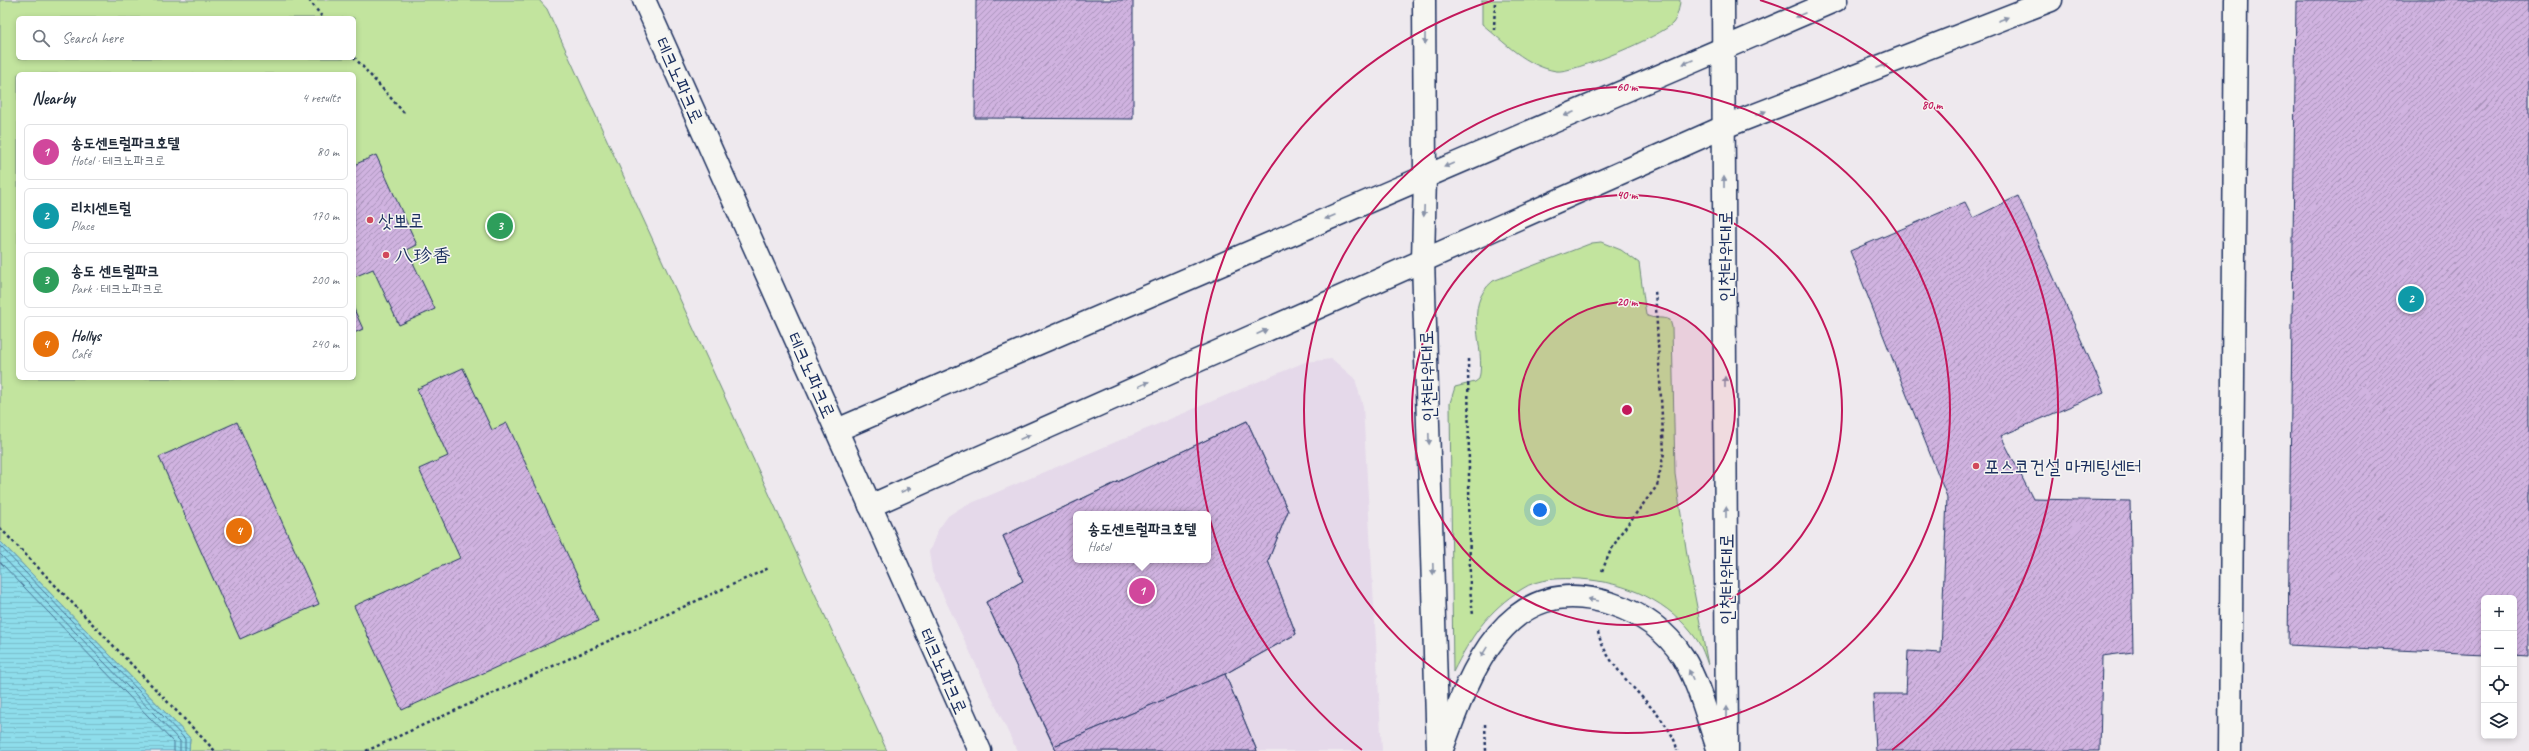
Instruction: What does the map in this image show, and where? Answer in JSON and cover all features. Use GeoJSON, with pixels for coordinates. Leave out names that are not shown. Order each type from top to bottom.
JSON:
{"type":"FeatureCollection","features":[{"type":"Feature","properties":{"kind":"street","name":"테크노파크로"},"geometry":{"type":"LineString","coordinates":[[644,0],[980,751]]}},
{"type":"Feature","properties":{"kind":"street","name":"인천타워대로"},"geometry":{"type":"LineString","coordinates":[[1424,0],[1426,176],[1423,260],[1438,751]]}},
{"type":"Feature","properties":{"kind":"street","name":"인천타워대로"},"geometry":{"type":"LineString","coordinates":[[1723,0],[1727,751]]}},
{"type":"Feature","properties":{"kind":"street"},"geometry":{"type":"LineString","coordinates":[[837,430],[1724,46],[1836,0]]}},
{"type":"Feature","properties":{"kind":"street"},"geometry":{"type":"LineString","coordinates":[[870,506],[1724,127],[2051,0]]}},
{"type":"Feature","properties":{"kind":"street"},"geometry":{"type":"LineString","coordinates":[[2230,751],[2236,0]]}},
{"type":"Feature","properties":{"kind":"street"},"geometry":{"type":"LineString","coordinates":[[1441,751],[1466,687],[1489,643],[1510,621],[1530,605],[1556,599],[1579,598],[1604,602],[1632,611],[1655,625],[1672,641],[1684,658],[1694,680],[1718,751]]}},
{"type":"Feature","properties":{"kind":"path"},"geometry":{"type":"LineString","coordinates":[[309,0],[321,16]]}},
{"type":"Feature","properties":{"kind":"path"},"geometry":{"type":"LineString","coordinates":[[1494,30],[1495,0]]}},
{"type":"Feature","properties":{"kind":"path"},"geometry":{"type":"LineString","coordinates":[[356,59],[406,115]]}},
{"type":"Feature","properties":{"kind":"path"},"geometry":{"type":"LineString","coordinates":[[1602,572],[1610,552],[1621,534],[1657,486],[1662,470],[1664,454],[1655,289]]}},
{"type":"Feature","properties":{"kind":"path"},"geometry":{"type":"LineString","coordinates":[[1468,359],[1470,589],[1474,618]]}},
{"type":"Feature","properties":{"kind":"path"},"geometry":{"type":"LineString","coordinates":[[0,528],[215,751]]}},
{"type":"Feature","properties":{"kind":"path"},"geometry":{"type":"LineString","coordinates":[[366,751],[769,568]]}},
{"type":"Feature","properties":{"kind":"path"},"geometry":{"type":"LineString","coordinates":[[1598,633],[1604,650],[1613,666],[1670,732],[1677,751]]}},
{"type":"Feature","properties":{"kind":"shaded area"},"geometry":{"type":"Polygon","coordinates":[[[1332,359],[1355,379],[1363,406],[1382,751],[1017,751],[932,572],[929,552],[938,530],[948,516],[962,507],[1305,362],[1332,359]]]}},
{"type":"Feature","properties":{"kind":"green space"},"geometry":{"type":"Polygon","coordinates":[[[0,0],[539,0],[547,9],[887,751],[189,751],[190,738],[0,541],[0,0]]]}},
{"type":"Feature","properties":{"kind":"green space"},"geometry":{"type":"Polygon","coordinates":[[[1482,0],[1680,0],[1678,12],[1673,23],[1665,29],[1635,45],[1597,61],[1579,67],[1556,71],[1525,59],[1482,24],[1482,0]]]}},
{"type":"Feature","properties":{"kind":"green space"},"geometry":{"type":"Polygon","coordinates":[[[1601,242],[1621,250],[1639,263],[1646,315],[1670,320],[1672,327],[1675,474],[1687,555],[1708,665],[1697,640],[1686,626],[1674,614],[1660,604],[1630,589],[1614,584],[1580,579],[1565,579],[1542,581],[1528,585],[1499,606],[1481,626],[1466,647],[1453,672],[1450,403],[1455,387],[1475,382],[1479,379],[1481,367],[1477,328],[1478,303],[1484,291],[1493,281],[1592,243],[1601,242]]]}},
{"type":"Feature","properties":{"kind":"water"},"geometry":{"type":"Polygon","coordinates":[[[0,541],[190,738],[189,751],[0,751],[0,541]]]}},
{"type":"Feature","properties":{"kind":"building"},"geometry":{"type":"Polygon","coordinates":[[[976,0],[1133,0],[1133,119],[975,118],[976,0]]]}},
{"type":"Feature","properties":{"kind":"building"},"geometry":{"type":"Polygon","coordinates":[[[2296,0],[2529,0],[2529,656],[2517,655],[2517,595],[2481,595],[2481,654],[2288,645],[2296,0]]]}},
{"type":"Feature","properties":{"kind":"building"},"geometry":{"type":"Polygon","coordinates":[[[376,155],[417,245],[407,250],[435,309],[399,325],[373,269],[356,276],[356,164],[376,155]]]}},
{"type":"Feature","properties":{"kind":"building","name":"포스코건설 마케팅센터"},"geometry":{"type":"Polygon","coordinates":[[[2018,196],[2104,392],[2001,436],[2033,499],[2130,501],[2133,652],[2102,656],[2100,751],[1876,751],[1873,694],[1906,694],[1908,651],[1941,653],[1947,497],[1850,251],[1965,202],[1973,218],[2018,196]]]}},
{"type":"Feature","properties":{"kind":"building"},"geometry":{"type":"Polygon","coordinates":[[[356,313],[363,329],[356,332],[356,313]]]}},
{"type":"Feature","properties":{"kind":"building"},"geometry":{"type":"Polygon","coordinates":[[[463,368],[492,430],[507,423],[598,621],[402,710],[354,606],[460,558],[419,469],[448,456],[417,389],[463,368]]]}},
{"type":"Feature","properties":{"kind":"building"},"geometry":{"type":"Polygon","coordinates":[[[1247,421],[1288,511],[1268,561],[1296,634],[1225,674],[1257,751],[1056,751],[986,602],[1023,581],[1003,536],[1247,421]]]}},
{"type":"Feature","properties":{"kind":"building"},"geometry":{"type":"Polygon","coordinates":[[[1247,421],[1288,511],[1268,561],[1296,634],[1225,674],[1054,746],[986,602],[1023,581],[1003,536],[1247,421]]]}},
{"type":"Feature","properties":{"kind":"building"},"geometry":{"type":"Polygon","coordinates":[[[237,422],[319,604],[240,639],[159,457],[237,422]]]}},
{"type":"Feature","properties":{"kind":"building"},"geometry":{"type":"Polygon","coordinates":[[[1225,674],[1257,751],[1056,751],[1054,746],[1225,674]]]}},
{"type":"Feature","properties":{"kind":"place","name":"삿뽀로"},"geometry":{"type":"Point","coordinates":[370,220]}},
{"type":"Feature","properties":{"kind":"place","name":"송도 센트럴파크"},"geometry":{"type":"Point","coordinates":[500,226]}},
{"type":"Feature","properties":{"kind":"place","name":"八珍香"},"geometry":{"type":"Point","coordinates":[386,255]}},
{"type":"Feature","properties":{"kind":"place","name":"리치센트럴"},"geometry":{"type":"Point","coordinates":[2411,299]}},
{"type":"Feature","properties":{"kind":"place","name":"포스코건설 마케팅센터"},"geometry":{"type":"Point","coordinates":[1976,466]}},
{"type":"Feature","properties":{"kind":"place","name":"Hollys"},"geometry":{"type":"Point","coordinates":[239,531]}},
{"type":"Feature","properties":{"kind":"place","name":"송도센트럴파크호텔"},"geometry":{"type":"Point","coordinates":[1142,591]}}]}
